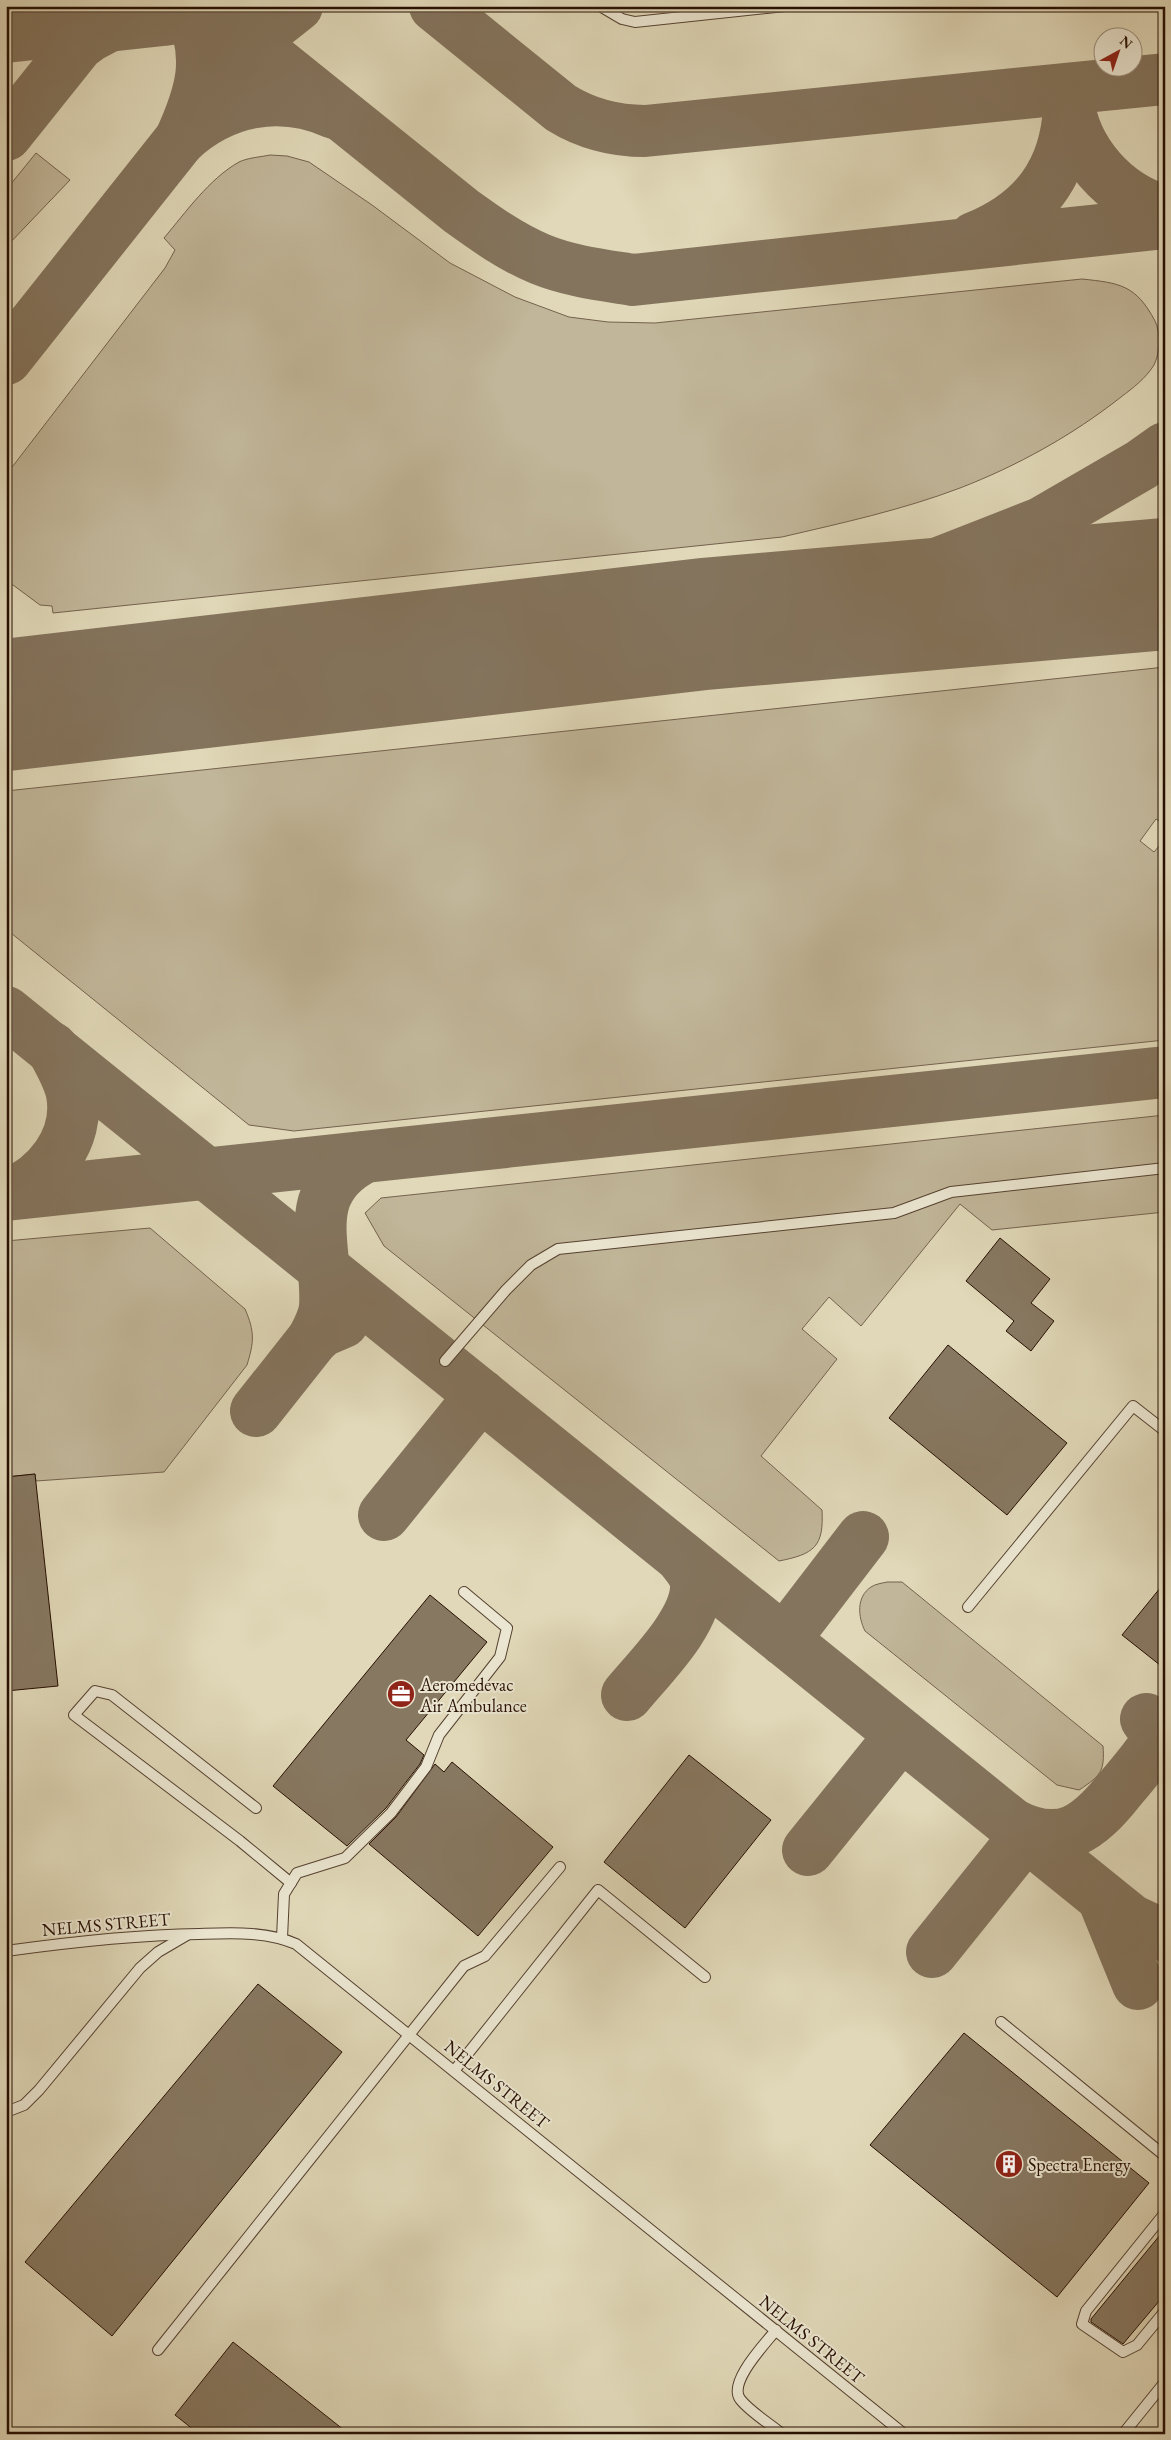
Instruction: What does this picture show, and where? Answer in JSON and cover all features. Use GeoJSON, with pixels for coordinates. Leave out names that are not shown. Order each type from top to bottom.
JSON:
{"type":"FeatureCollection","features":[{"type":"Feature","properties":{"kind":"lane"},"geometry":{"type":"LineString","coordinates":[[600,6],[622,19],[635,22],[785,6]]}},
{"type":"Feature","properties":{"kind":"lane"},"geometry":{"type":"LineString","coordinates":[[445,1361],[525,1272],[558,1249],[894,1213],[951,1192],[1165,1168]]}},
{"type":"Feature","properties":{"kind":"lane"},"geometry":{"type":"LineString","coordinates":[[968,1607],[1133,1406],[1165,1431]]}},
{"type":"Feature","properties":{"kind":"lane"},"geometry":{"type":"LineString","coordinates":[[282,1938],[284,1894],[297,1873],[345,1858],[391,1813],[426,1767],[439,1735],[500,1657],[507,1628],[464,1592]]}},
{"type":"Feature","properties":{"kind":"lane"},"geometry":{"type":"LineString","coordinates":[[256,1808],[112,1695],[94,1690],[74,1715],[240,1841],[291,1883]]}},
{"type":"Feature","properties":{"kind":"lane"},"geometry":{"type":"LineString","coordinates":[[158,2350],[464,1966],[485,1956],[560,1867]]}},
{"type":"Feature","properties":{"kind":"lane"},"geometry":{"type":"LineString","coordinates":[[454,2071],[598,1890],[705,1977]]}},
{"type":"Feature","properties":{"kind":"lane"},"geometry":{"type":"LineString","coordinates":[[6,2112],[24,2105],[39,2090],[140,1968],[158,1952],[189,1934]]}},
{"type":"Feature","properties":{"kind":"lane","name":"NELMS STREET"},"geometry":{"type":"LineString","coordinates":[[6,1951],[122,1936],[189,1934],[257,1935],[282,1938],[296,1944],[904,2434]]}},
{"type":"Feature","properties":{"kind":"lane"},"geometry":{"type":"LineString","coordinates":[[1001,2022],[1165,2156]]}},
{"type":"Feature","properties":{"kind":"lane"},"geometry":{"type":"LineString","coordinates":[[1165,2214],[1086,2311],[1082,2324],[1123,2352],[1137,2345],[1165,2312]]}},
{"type":"Feature","properties":{"kind":"lane"},"geometry":{"type":"LineString","coordinates":[[776,2330],[739,2380],[737,2389],[740,2399],[782,2434]]}},
{"type":"Feature","properties":{"kind":"lane"},"geometry":{"type":"LineString","coordinates":[[1123,2434],[1165,2382]]}},
{"type":"Feature","properties":{"kind":"shaded area"},"geometry":{"type":"Polygon","coordinates":[[[36,153],[70,180],[6,247],[6,190],[36,153]]]}},
{"type":"Feature","properties":{"kind":"shaded area"},"geometry":{"type":"Polygon","coordinates":[[[270,155],[287,156],[309,162],[372,205],[450,263],[515,297],[569,317],[608,322],[655,323],[1082,279],[1107,282],[1126,288],[1141,300],[1157,326],[1159,337],[1158,355],[1151,370],[1130,390],[1103,411],[1064,437],[1023,460],[938,496],[827,527],[782,537],[53,613],[52,606],[40,605],[13,585],[6,585],[6,475],[165,268],[175,250],[164,238],[198,197],[228,169],[242,161],[270,155]]]}},
{"type":"Feature","properties":{"kind":"shaded area"},"geometry":{"type":"Polygon","coordinates":[[[1165,667],[1165,825],[1156,819],[1140,841],[1154,852],[1165,839],[1165,1040],[294,1131],[249,1125],[6,929],[6,791],[1165,667]]]}},
{"type":"Feature","properties":{"kind":"shaded area"},"geometry":{"type":"Polygon","coordinates":[[[1165,1115],[1165,1212],[992,1230],[960,1204],[861,1326],[829,1297],[802,1329],[837,1359],[761,1456],[822,1510],[821,1533],[819,1541],[814,1547],[809,1552],[779,1561],[384,1246],[365,1213],[381,1198],[1165,1115]]]}},
{"type":"Feature","properties":{"kind":"shaded area"},"geometry":{"type":"Polygon","coordinates":[[[150,1228],[245,1309],[252,1331],[251,1350],[247,1365],[164,1472],[36,1481],[35,1474],[6,1477],[6,1241],[150,1228]]]}},
{"type":"Feature","properties":{"kind":"shaded area"},"geometry":{"type":"Polygon","coordinates":[[[887,1582],[902,1582],[1103,1746],[1102,1768],[1096,1777],[1079,1790],[1057,1785],[865,1631],[860,1614],[863,1596],[873,1586],[887,1582]]]}},
{"type":"Feature","properties":{"kind":"building"},"geometry":{"type":"Polygon","coordinates":[[[1000,1238],[1050,1279],[1031,1303],[1054,1321],[1031,1351],[1006,1331],[1014,1321],[966,1281],[1000,1238]]]}},
{"type":"Feature","properties":{"kind":"building"},"geometry":{"type":"Polygon","coordinates":[[[948,1345],[1067,1443],[1007,1515],[889,1418],[948,1345]]]}},
{"type":"Feature","properties":{"kind":"building"},"geometry":{"type":"Polygon","coordinates":[[[35,1474],[58,1686],[6,1691],[6,1477],[35,1474]]]}},
{"type":"Feature","properties":{"kind":"building"},"geometry":{"type":"Polygon","coordinates":[[[1165,1582],[1165,1669],[1122,1635],[1165,1582]]]}},
{"type":"Feature","properties":{"kind":"building"},"geometry":{"type":"Polygon","coordinates":[[[430,1595],[487,1642],[406,1740],[424,1755],[420,1764],[386,1808],[347,1846],[273,1786],[430,1595]]]}},
{"type":"Feature","properties":{"kind":"building"},"geometry":{"type":"Polygon","coordinates":[[[689,1755],[771,1820],[685,1928],[604,1862],[689,1755]]]}},
{"type":"Feature","properties":{"kind":"building"},"geometry":{"type":"Polygon","coordinates":[[[452,1762],[553,1847],[478,1936],[369,1844],[396,1817],[435,1764],[444,1772],[452,1762]]]}},
{"type":"Feature","properties":{"kind":"building"},"geometry":{"type":"Polygon","coordinates":[[[258,1984],[342,2052],[112,2336],[25,2262],[258,1984]]]}},
{"type":"Feature","properties":{"kind":"building","name":"Spectra Energy"},"geometry":{"type":"Polygon","coordinates":[[[964,2033],[1149,2183],[1057,2297],[870,2145],[964,2033]]]}},
{"type":"Feature","properties":{"kind":"building"},"geometry":{"type":"Polygon","coordinates":[[[1165,2229],[1165,2294],[1123,2344],[1091,2322],[1091,2319],[1165,2229]]]}},
{"type":"Feature","properties":{"kind":"building"},"geometry":{"type":"Polygon","coordinates":[[[233,2342],[349,2434],[199,2434],[175,2415],[233,2342]]]}},
{"type":"Feature","properties":{"kind":"taxiway"},"geometry":{"type":"LineString","coordinates":[[189,6],[200,42],[201,74],[194,106],[180,140],[197,126],[215,116],[253,102],[293,101],[334,113]]}},
{"type":"Feature","properties":{"kind":"taxiway"},"geometry":{"type":"LineString","coordinates":[[206,6],[470,218],[519,249],[551,263],[574,270],[633,280],[1165,223]]}},
{"type":"Feature","properties":{"kind":"taxiway"},"geometry":{"type":"LineString","coordinates":[[6,359],[268,29],[297,6]]}},
{"type":"Feature","properties":{"kind":"taxiway"},"geometry":{"type":"LineString","coordinates":[[435,6],[561,108],[591,122],[622,130],[645,131],[1165,79]]}},
{"type":"Feature","properties":{"kind":"taxiway"},"geometry":{"type":"LineString","coordinates":[[6,37],[163,20],[227,10]]}},
{"type":"Feature","properties":{"kind":"taxiway"},"geometry":{"type":"LineString","coordinates":[[6,135],[78,45],[109,26]]}},
{"type":"Feature","properties":{"kind":"taxiway"},"geometry":{"type":"LineString","coordinates":[[1068,99],[1072,118],[1079,136],[1088,154],[1100,169],[1113,183],[1129,195],[1165,211]]}},
{"type":"Feature","properties":{"kind":"taxiway"},"geometry":{"type":"LineString","coordinates":[[974,238],[1014,217],[1043,188],[1061,152],[1067,130],[1069,107]]}},
{"type":"Feature","properties":{"kind":"taxiway"},"geometry":{"type":"LineString","coordinates":[[704,624],[921,570],[1041,523],[1141,465],[1165,448]]}},
{"type":"Feature","properties":{"kind":"taxiway"},"geometry":{"type":"LineString","coordinates":[[1113,590],[1165,595]]}},
{"type":"Feature","properties":{"kind":"taxiway"},"geometry":{"type":"LineString","coordinates":[[6,1012],[1131,1920],[1165,1936]]}},
{"type":"Feature","properties":{"kind":"taxiway"},"geometry":{"type":"LineString","coordinates":[[6,1195],[35,1180],[47,1169],[57,1156],[71,1127],[73,1111],[71,1088],[52,1048]]}},
{"type":"Feature","properties":{"kind":"taxiway"},"geometry":{"type":"LineString","coordinates":[[6,1195],[1165,1072]]}},
{"type":"Feature","properties":{"kind":"taxiway"},"geometry":{"type":"LineString","coordinates":[[313,1339],[325,1307],[321,1243],[323,1205],[330,1187],[344,1171],[365,1157]]}},
{"type":"Feature","properties":{"kind":"taxiway"},"geometry":{"type":"LineString","coordinates":[[256,1411],[313,1339],[322,1331],[343,1322]]}},
{"type":"Feature","properties":{"kind":"taxiway"},"geometry":{"type":"LineString","coordinates":[[384,1515],[481,1395]]}},
{"type":"Feature","properties":{"kind":"taxiway"},"geometry":{"type":"LineString","coordinates":[[784,1640],[863,1537]]}},
{"type":"Feature","properties":{"kind":"taxiway"},"geometry":{"type":"LineString","coordinates":[[627,1695],[659,1658],[681,1628],[695,1598],[695,1580],[681,1557]]}},
{"type":"Feature","properties":{"kind":"taxiway"},"geometry":{"type":"LineString","coordinates":[[1012,1824],[1030,1832],[1060,1835],[1073,1831],[1097,1815],[1138,1768],[1154,1746],[1156,1733],[1146,1719]]}},
{"type":"Feature","properties":{"kind":"taxiway"},"geometry":{"type":"LineString","coordinates":[[808,1850],[901,1735]]}},
{"type":"Feature","properties":{"kind":"taxiway"},"geometry":{"type":"LineString","coordinates":[[932,1952],[1026,1835]]}},
{"type":"Feature","properties":{"kind":"taxiway"},"geometry":{"type":"LineString","coordinates":[[1103,1898],[1138,1984]]}},
{"type":"Feature","properties":{"kind":"runway"},"geometry":{"type":"LineString","coordinates":[[6,705],[704,624],[1165,584]]}},
{"type":"Feature","properties":{"kind":"place","name":"Aeromedevac Air Ambulance"},"geometry":{"type":"Point","coordinates":[401,1694]}},
{"type":"Feature","properties":{"kind":"place","name":"Spectra Energy"},"geometry":{"type":"Point","coordinates":[1009,2164]}}]}
